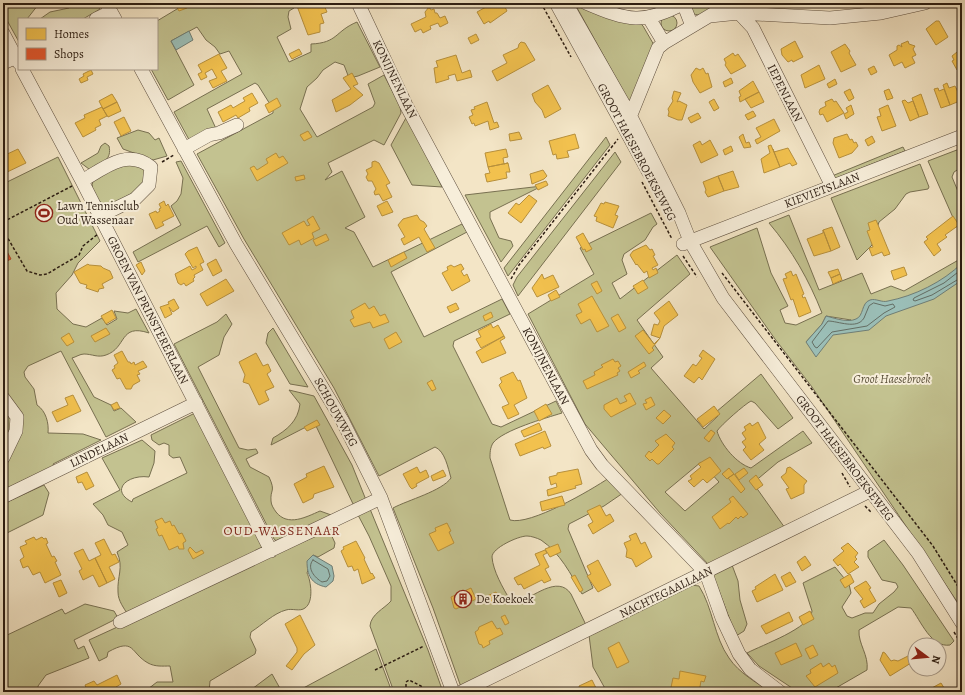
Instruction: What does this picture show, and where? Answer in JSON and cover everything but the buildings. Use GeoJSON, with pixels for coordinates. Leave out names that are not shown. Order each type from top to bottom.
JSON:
{"type":"FeatureCollection","features":[{"type":"Feature","properties":{"kind":"street","name":"KONIJNENLAAN"},"geometry":{"type":"LineString","coordinates":[[358,3],[406,105],[591,450],[602,465],[706,573],[722,618],[739,654],[750,669],[780,692]]}},
{"type":"Feature","properties":{"kind":"street","name":"GROOT HAESEBROEKSEWEG"},"geometry":{"type":"LineString","coordinates":[[556,3],[628,122]]}},
{"type":"Feature","properties":{"kind":"street","name":"GROOT HAESEBROEKSEWEG"},"geometry":{"type":"LineString","coordinates":[[566,3],[628,122],[679,213],[682,242],[864,494],[918,554],[958,628]]}},
{"type":"Feature","properties":{"kind":"street"},"geometry":{"type":"LineString","coordinates":[[586,3],[618,16],[631,18],[649,18],[684,3],[692,26]]}},
{"type":"Feature","properties":{"kind":"street"},"geometry":{"type":"LineString","coordinates":[[628,122],[658,48],[710,16],[737,6],[830,18],[881,13],[925,3]]}},
{"type":"Feature","properties":{"kind":"street","name":"IEPENLAAN"},"geometry":{"type":"LineString","coordinates":[[737,6],[753,28],[832,186]]}},
{"type":"Feature","properties":{"kind":"street"},"geometry":{"type":"LineString","coordinates":[[98,18],[111,11]]}},
{"type":"Feature","properties":{"kind":"street"},"geometry":{"type":"LineString","coordinates":[[649,18],[664,43]]}},
{"type":"Feature","properties":{"kind":"street"},"geometry":{"type":"LineString","coordinates":[[3,33],[18,59],[3,63]]}},
{"type":"Feature","properties":{"kind":"street","name":"GROEN VAN PRINSTERERLAAN"},"geometry":{"type":"LineString","coordinates":[[22,70],[77,183],[100,216],[271,551]]}},
{"type":"Feature","properties":{"kind":"street","name":"SCHOUWWEG"},"geometry":{"type":"LineString","coordinates":[[142,70],[236,244],[342,420],[381,498],[453,692]]}},
{"type":"Feature","properties":{"kind":"street"},"geometry":{"type":"LineString","coordinates":[[184,149],[209,135],[219,133],[237,125]]}},
{"type":"Feature","properties":{"kind":"street","name":"KIEVIETSLAAN"},"geometry":{"type":"LineString","coordinates":[[682,242],[962,136]]}},
{"type":"Feature","properties":{"kind":"street"},"geometry":{"type":"LineString","coordinates":[[77,183],[119,159],[136,159],[151,167],[149,185],[135,199],[100,216]]}},
{"type":"Feature","properties":{"kind":"street"},"geometry":{"type":"LineString","coordinates":[[3,398],[17,417],[16,431],[3,458]]}},
{"type":"Feature","properties":{"kind":"street","name":"LINDELAAN"},"geometry":{"type":"LineString","coordinates":[[3,497],[196,403]]}},
{"type":"Feature","properties":{"kind":"street","name":"NACHTEGAALLAAN"},"geometry":{"type":"LineString","coordinates":[[462,692],[864,494]]}},
{"type":"Feature","properties":{"kind":"street"},"geometry":{"type":"LineString","coordinates":[[120,622],[381,498]]}},
{"type":"Feature","properties":{"kind":"path"},"geometry":{"type":"LineString","coordinates":[[504,288],[519,265],[618,139]]}},
{"type":"Feature","properties":{"kind":"path"},"geometry":{"type":"LineString","coordinates":[[151,167],[184,149]]}},
{"type":"Feature","properties":{"kind":"path"},"geometry":{"type":"LineString","coordinates":[[640,179],[682,242]]}},
{"type":"Feature","properties":{"kind":"path"},"geometry":{"type":"LineString","coordinates":[[3,222],[77,183]]}},
{"type":"Feature","properties":{"kind":"path"},"geometry":{"type":"LineString","coordinates":[[3,230],[27,271],[40,275],[46,274],[79,255],[83,246],[96,236]]}},
{"type":"Feature","properties":{"kind":"path"},"geometry":{"type":"LineString","coordinates":[[720,270],[933,546],[962,593]]}},
{"type":"Feature","properties":{"kind":"path"},"geometry":{"type":"LineString","coordinates":[[864,494],[875,516]]}},
{"type":"Feature","properties":{"kind":"path"},"geometry":{"type":"LineString","coordinates":[[958,628],[962,645]]}},
{"type":"Feature","properties":{"kind":"path"},"geometry":{"type":"LineString","coordinates":[[375,670],[434,641]]}},
{"type":"Feature","properties":{"kind":"path"},"geometry":{"type":"LineString","coordinates":[[406,692],[406,682],[409,680],[421,686],[427,692]]}},
{"type":"Feature","properties":{"kind":"green space"},"geometry":{"type":"Polygon","coordinates":[[[3,3],[37,3],[38,5],[28,18],[18,18],[18,40],[3,13],[3,3]]]}},
{"type":"Feature","properties":{"kind":"green space"},"geometry":{"type":"Polygon","coordinates":[[[69,3],[97,3],[100,9],[85,18],[41,18],[50,12],[69,8],[69,3]]]}},
{"type":"Feature","properties":{"kind":"green space"},"geometry":{"type":"Polygon","coordinates":[[[187,3],[291,3],[294,8],[289,11],[288,17],[291,29],[277,37],[289,62],[311,52],[311,44],[332,39],[344,29],[357,22],[380,67],[349,78],[344,65],[335,62],[323,70],[307,87],[300,109],[317,137],[373,107],[375,103],[368,84],[384,75],[400,106],[401,113],[384,145],[374,140],[328,163],[332,172],[325,180],[342,171],[365,217],[345,228],[354,232],[373,267],[462,224],[467,232],[391,272],[424,337],[502,299],[510,314],[454,341],[453,346],[492,424],[501,427],[556,401],[562,413],[515,429],[498,438],[492,445],[490,450],[490,458],[510,520],[531,518],[545,513],[575,498],[609,478],[623,493],[604,506],[569,524],[568,529],[593,588],[582,594],[554,551],[541,540],[527,536],[512,540],[496,550],[492,557],[496,574],[510,600],[517,603],[545,589],[559,586],[566,588],[571,594],[587,627],[461,687],[433,608],[393,508],[433,491],[447,483],[451,478],[446,460],[441,452],[435,447],[379,476],[334,388],[244,239],[197,154],[273,113],[273,109],[258,85],[255,83],[207,109],[218,133],[193,147],[174,112],[242,74],[229,51],[220,54],[215,47],[206,40],[197,27],[171,41],[194,85],[168,100],[152,70],[158,70],[158,20],[187,3]]]}},
{"type":"Feature","properties":{"kind":"green space"},"geometry":{"type":"Polygon","coordinates":[[[572,3],[578,3],[592,11],[640,23],[654,45],[631,105],[576,6],[572,3]]]}},
{"type":"Feature","properties":{"kind":"green space"},"geometry":{"type":"Polygon","coordinates":[[[695,3],[722,3],[699,15],[692,13],[691,7],[695,3]]]}},
{"type":"Feature","properties":{"kind":"green space"},"geometry":{"type":"Polygon","coordinates":[[[669,15],[675,17],[677,23],[675,29],[669,31],[663,29],[661,23],[663,17],[669,15]]]}},
{"type":"Feature","properties":{"kind":"green space"},"geometry":{"type":"Polygon","coordinates":[[[407,116],[442,187],[412,185],[391,145],[407,116]]]}},
{"type":"Feature","properties":{"kind":"green space"},"geometry":{"type":"Polygon","coordinates":[[[138,130],[149,133],[155,140],[159,138],[167,156],[153,160],[123,149],[117,138],[138,130]]]}},
{"type":"Feature","properties":{"kind":"green space"},"geometry":{"type":"Polygon","coordinates":[[[606,137],[610,145],[508,276],[504,268],[606,137]]]}},
{"type":"Feature","properties":{"kind":"green space"},"geometry":{"type":"Polygon","coordinates":[[[105,143],[109,146],[110,150],[106,160],[89,169],[81,163],[98,153],[101,146],[105,143]]]}},
{"type":"Feature","properties":{"kind":"green space"},"geometry":{"type":"Polygon","coordinates":[[[903,147],[905,151],[834,179],[832,176],[903,147]]]}},
{"type":"Feature","properties":{"kind":"green space"},"geometry":{"type":"Polygon","coordinates":[[[962,148],[962,167],[954,172],[952,177],[962,201],[962,238],[928,161],[962,148]]]}},
{"type":"Feature","properties":{"kind":"green space"},"geometry":{"type":"Polygon","coordinates":[[[615,152],[621,162],[518,296],[513,285],[517,277],[615,152]]]}},
{"type":"Feature","properties":{"kind":"green space"},"geometry":{"type":"Polygon","coordinates":[[[58,157],[100,241],[78,263],[72,275],[56,293],[57,309],[73,324],[86,327],[102,318],[107,325],[117,319],[114,311],[128,313],[136,309],[149,333],[133,331],[124,338],[113,352],[106,355],[100,356],[82,354],[72,358],[94,397],[111,405],[114,411],[121,408],[136,422],[106,437],[61,351],[28,366],[24,372],[25,377],[34,389],[37,405],[43,410],[48,425],[48,433],[83,434],[101,440],[53,464],[54,466],[3,490],[3,184],[58,157]]]}},
{"type":"Feature","properties":{"kind":"green space"},"geometry":{"type":"Polygon","coordinates":[[[181,161],[225,243],[219,247],[207,226],[138,262],[133,252],[181,225],[171,206],[177,201],[181,194],[183,178],[176,162],[181,161]]]}},
{"type":"Feature","properties":{"kind":"green space"},"geometry":{"type":"Polygon","coordinates":[[[124,162],[147,169],[144,187],[116,202],[103,204],[94,194],[92,188],[93,181],[124,162]]]}},
{"type":"Feature","properties":{"kind":"green space"},"geometry":{"type":"Polygon","coordinates":[[[920,164],[929,187],[928,189],[906,194],[895,209],[879,222],[872,245],[857,260],[831,198],[920,164]]]}},
{"type":"Feature","properties":{"kind":"green space"},"geometry":{"type":"Polygon","coordinates":[[[542,186],[490,212],[490,218],[499,238],[511,241],[513,246],[501,262],[465,195],[542,186]]]}},
{"type":"Feature","properties":{"kind":"green space"},"geometry":{"type":"Polygon","coordinates":[[[651,213],[657,224],[653,227],[645,240],[624,254],[622,260],[627,274],[612,283],[620,299],[677,255],[690,274],[637,320],[663,357],[651,368],[704,429],[718,416],[716,412],[761,374],[793,418],[778,429],[755,403],[751,401],[723,424],[717,431],[722,442],[735,458],[746,466],[751,468],[803,431],[812,443],[778,462],[753,483],[785,528],[709,565],[660,513],[585,424],[528,314],[594,274],[580,248],[651,213]],[[701,462],[665,492],[685,511],[719,482],[701,462]]]}},
{"type":"Feature","properties":{"kind":"green space","name":"Groot Haesebroek"},"geometry":{"type":"Polygon","coordinates":[[[789,215],[819,290],[862,273],[871,294],[891,286],[904,291],[962,258],[962,609],[812,387],[775,339],[710,247],[757,228],[771,273],[788,306],[780,310],[785,323],[796,325],[822,313],[799,266],[769,223],[789,215]],[[826,316],[822,324],[806,342],[851,320],[826,316]]]}},
{"type":"Feature","properties":{"kind":"green space"},"geometry":{"type":"Polygon","coordinates":[[[226,314],[232,324],[224,337],[219,355],[198,367],[239,448],[248,450],[256,449],[258,453],[246,459],[250,467],[269,477],[272,488],[272,504],[276,512],[281,517],[292,520],[303,518],[320,511],[334,516],[280,544],[274,539],[174,344],[217,322],[226,314]]]}},
{"type":"Feature","properties":{"kind":"green space"},"geometry":{"type":"Polygon","coordinates":[[[273,328],[308,387],[290,384],[266,343],[268,333],[273,328]]]}},
{"type":"Feature","properties":{"kind":"green space"},"geometry":{"type":"Polygon","coordinates":[[[289,390],[314,396],[352,465],[366,500],[354,506],[316,426],[304,428],[271,445],[273,438],[283,432],[291,424],[299,410],[300,404],[289,390]]]}},
{"type":"Feature","properties":{"kind":"green space"},"geometry":{"type":"Polygon","coordinates":[[[195,413],[263,546],[263,553],[128,615],[118,595],[120,563],[117,552],[128,545],[122,532],[108,525],[103,515],[93,504],[120,490],[102,458],[142,440],[155,451],[154,463],[149,477],[128,480],[122,488],[122,493],[132,502],[133,499],[187,473],[180,457],[173,458],[169,455],[169,445],[164,443],[159,445],[152,440],[151,435],[195,413]]]}},
{"type":"Feature","properties":{"kind":"green space"},"geometry":{"type":"Polygon","coordinates":[[[44,485],[49,493],[43,515],[3,535],[3,504],[44,485]]]}},
{"type":"Feature","properties":{"kind":"green space"},"geometry":{"type":"Polygon","coordinates":[[[370,509],[428,650],[443,692],[394,692],[370,626],[375,615],[391,601],[391,586],[358,515],[370,509]]]}},
{"type":"Feature","properties":{"kind":"green space"},"geometry":{"type":"Polygon","coordinates":[[[329,530],[335,543],[334,548],[318,557],[313,555],[307,573],[311,591],[308,605],[301,610],[288,610],[273,616],[251,632],[250,637],[256,650],[255,654],[210,681],[209,692],[151,692],[148,689],[157,682],[173,682],[170,666],[159,666],[148,663],[128,646],[123,646],[108,652],[107,657],[99,661],[89,640],[329,530]]]}},
{"type":"Feature","properties":{"kind":"green space"},"geometry":{"type":"Polygon","coordinates":[[[884,540],[903,565],[954,641],[950,645],[947,645],[947,637],[931,637],[911,608],[898,607],[859,630],[867,670],[829,692],[798,692],[759,666],[747,653],[795,630],[804,624],[810,617],[812,611],[803,583],[835,567],[849,584],[851,593],[842,607],[847,616],[852,618],[865,613],[873,613],[879,604],[894,592],[898,587],[896,583],[882,580],[868,557],[868,551],[884,540]]]}},
{"type":"Feature","properties":{"kind":"green space"},"geometry":{"type":"Polygon","coordinates":[[[732,565],[738,581],[740,600],[747,624],[744,631],[736,636],[713,575],[732,565]]]}},
{"type":"Feature","properties":{"kind":"green space"},"geometry":{"type":"Polygon","coordinates":[[[691,585],[699,586],[704,595],[720,641],[729,658],[743,673],[770,692],[607,692],[593,667],[589,635],[691,585]]]}},
{"type":"Feature","properties":{"kind":"green space"},"geometry":{"type":"Polygon","coordinates":[[[85,604],[114,611],[118,618],[74,640],[78,649],[84,646],[89,658],[46,675],[38,686],[38,692],[4,692],[5,672],[3,637],[62,609],[65,614],[85,604]]]}},
{"type":"Feature","properties":{"kind":"green space"},"geometry":{"type":"Polygon","coordinates":[[[376,649],[392,692],[296,692],[376,649]]]}},
{"type":"Feature","properties":{"kind":"green space"},"geometry":{"type":"Polygon","coordinates":[[[272,674],[282,692],[248,692],[272,674]]]}},
{"type":"Feature","properties":{"kind":"water"},"geometry":{"type":"Polygon","coordinates":[[[189,31],[193,40],[176,50],[171,41],[189,31]]]}},
{"type":"Feature","properties":{"kind":"water"},"geometry":{"type":"Polygon","coordinates":[[[962,263],[962,280],[934,299],[886,316],[869,330],[833,335],[816,357],[806,342],[822,324],[826,316],[845,320],[856,319],[859,317],[865,304],[870,300],[886,301],[898,299],[918,292],[937,282],[962,263]]]}},
{"type":"Feature","properties":{"kind":"water"},"geometry":{"type":"Polygon","coordinates":[[[313,555],[332,566],[334,576],[333,581],[326,587],[317,584],[309,575],[307,561],[313,555]]]}},
{"type":"Feature","properties":{"kind":"place","name":"Lawn Tennisclub Oud Wassenaar"},"geometry":{"type":"Point","coordinates":[44,213]}},
{"type":"Feature","properties":{"kind":"place","name":"De Koekoek"},"geometry":{"type":"Point","coordinates":[463,599]}},
{"type":"Feature","properties":{"kind":"district","name":"OUD-WASSENAAR"},"geometry":{"type":"Point","coordinates":[282,530]}}]}
